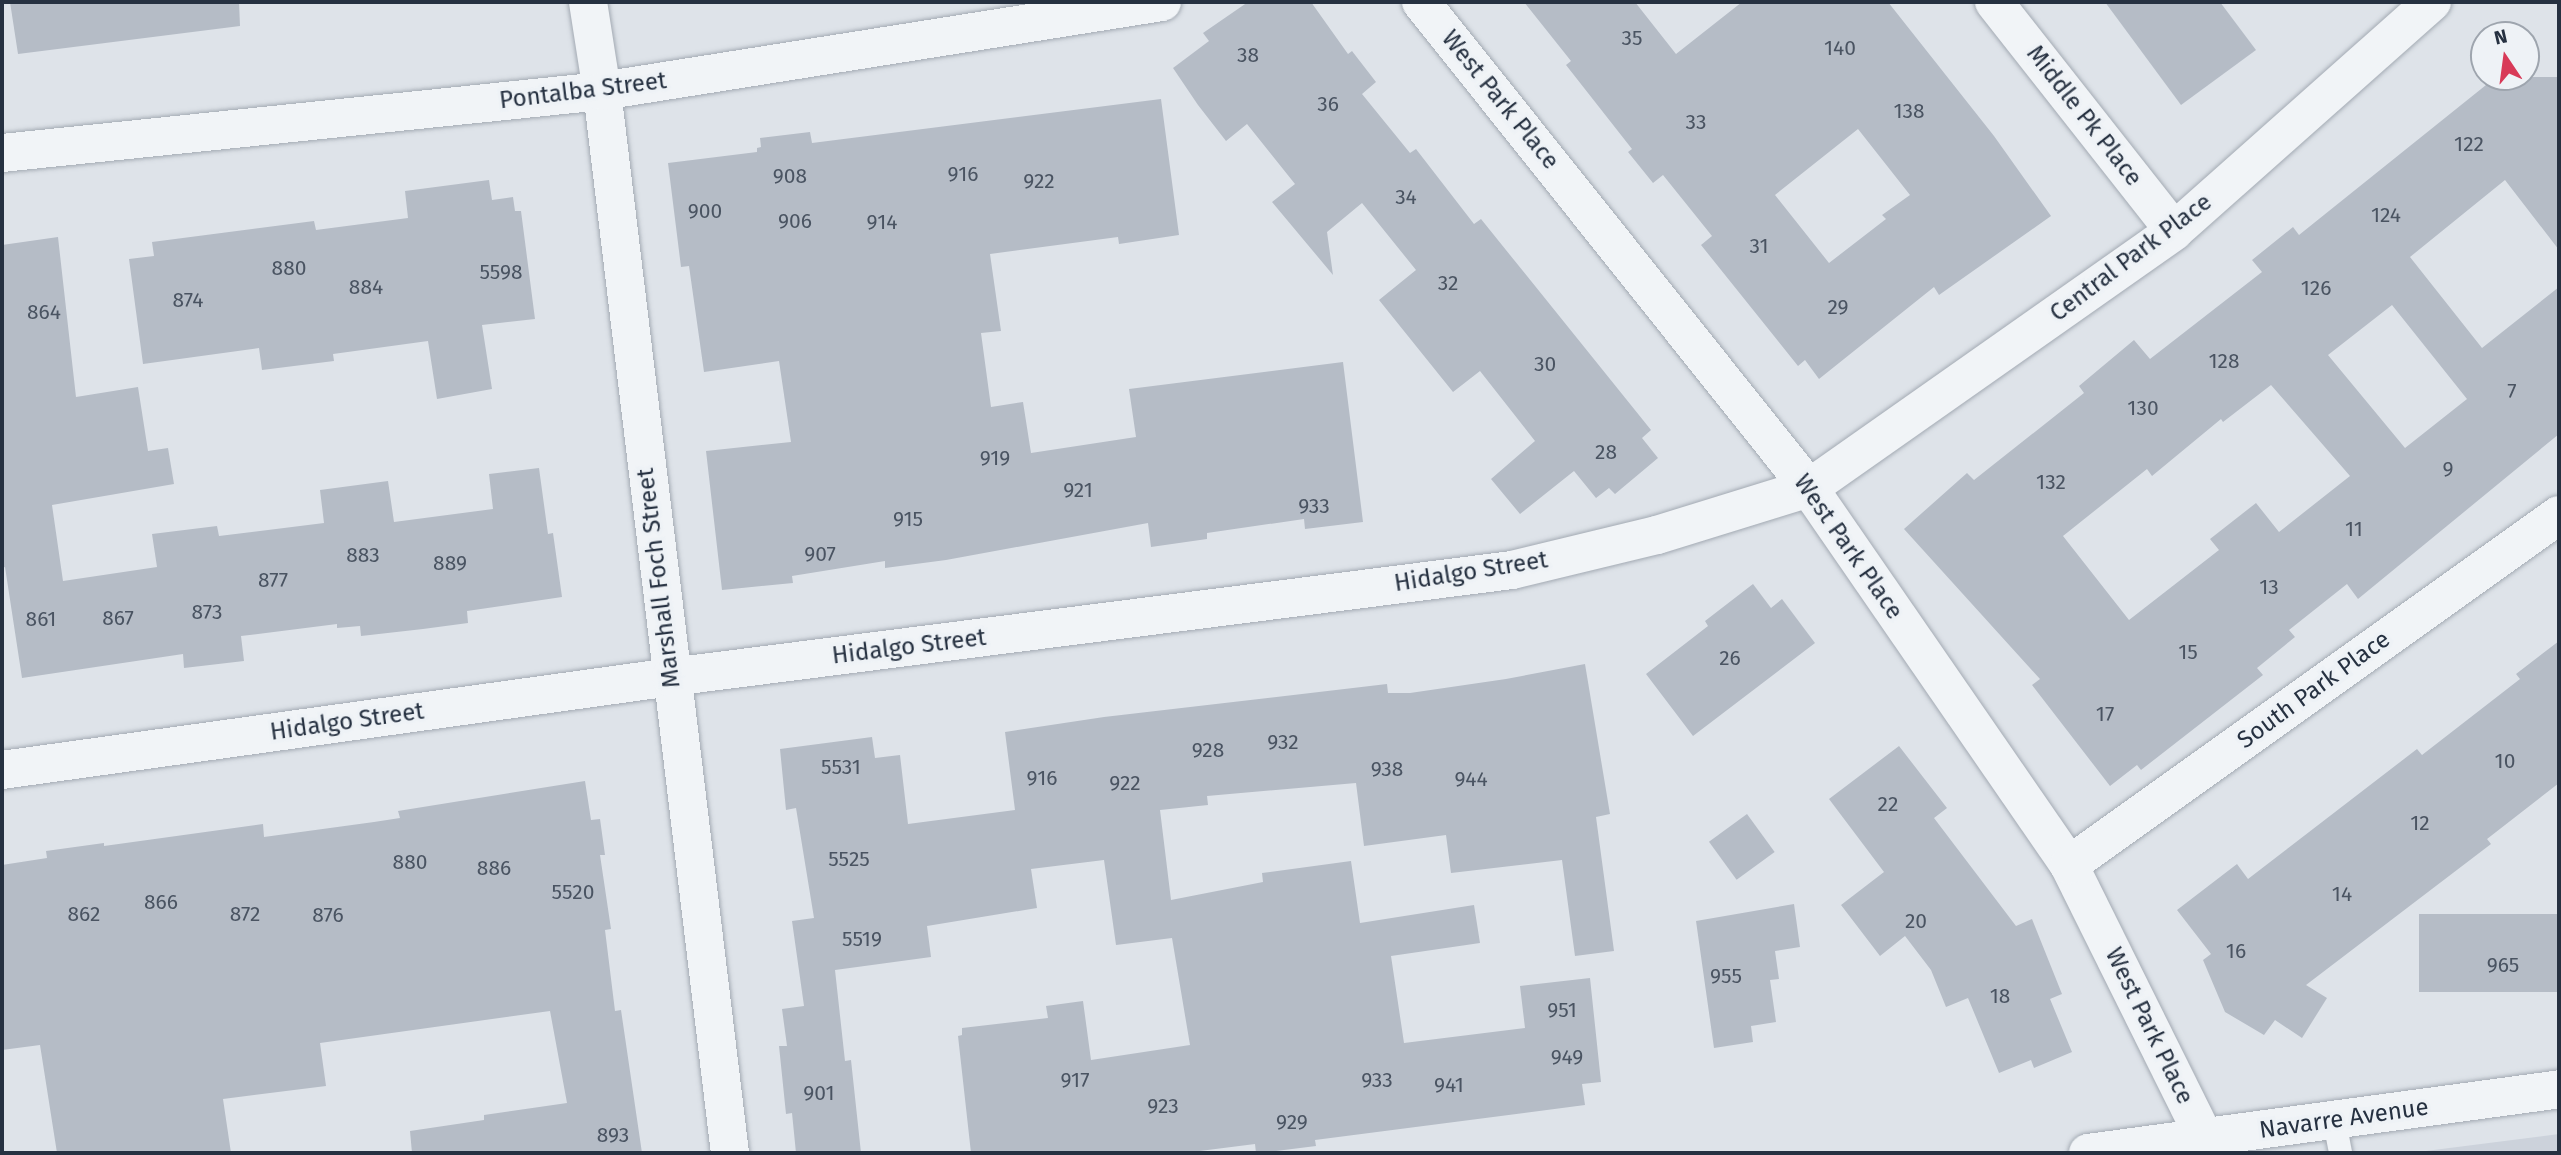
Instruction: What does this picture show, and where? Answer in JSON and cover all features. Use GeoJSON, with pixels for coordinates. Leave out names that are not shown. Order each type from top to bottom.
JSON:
{"type":"FeatureCollection","features":[{"type":"Feature","properties":{"kind":"street","name":"Marshall Foch Street"},"geometry":{"type":"LineString","coordinates":[[588,2],[730,1153]]}},
{"type":"Feature","properties":{"kind":"street","name":"Pontalba Street"},"geometry":{"type":"LineString","coordinates":[[2,153],[601,92],[1162,2]]}},
{"type":"Feature","properties":{"kind":"street","name":"West Park Place"},"geometry":{"type":"LineString","coordinates":[[1421,2],[1809,488],[2069,865],[2205,1139]]}},
{"type":"Feature","properties":{"kind":"street","name":"Middle Pk Place"},"geometry":{"type":"LineString","coordinates":[[1994,2],[2174,231]]}},
{"type":"Feature","properties":{"kind":"street","name":"Central Park Place"},"geometry":{"type":"LineString","coordinates":[[1809,488],[2174,231],[2432,2]]}},
{"type":"Feature","properties":{"kind":"street","name":"Hidalgo Street"},"geometry":{"type":"LineString","coordinates":[[2,770],[671,677],[1512,570],[1657,534],[1809,488]]}},
{"type":"Feature","properties":{"kind":"street","name":"South Park Place"},"geometry":{"type":"LineString","coordinates":[[2069,865],[2559,515]]}},
{"type":"Feature","properties":{"kind":"street","name":"Navarre Avenue"},"geometry":{"type":"LineString","coordinates":[[2088,1153],[2205,1139],[2337,1137],[2559,1089]]}},
{"type":"Feature","properties":{"kind":"shaded area"},"geometry":{"type":"Polygon","coordinates":[[[2559,1134],[2559,1153],[2410,1153],[2559,1134]]]}},
{"type":"Feature","properties":{"kind":"building"},"geometry":{"type":"Polygon","coordinates":[[[10,2],[239,2],[240,26],[18,54],[10,2]]]}},
{"type":"Feature","properties":{"kind":"building"},"geometry":{"type":"Polygon","coordinates":[[[1248,2],[1311,2],[1348,54],[1352,51],[1376,82],[1362,94],[1410,153],[1416,149],[1474,224],[1481,219],[1651,430],[1642,438],[1658,458],[1615,494],[1609,488],[1596,498],[1574,471],[1520,514],[1491,479],[1535,441],[1480,371],[1453,392],[1379,300],[1416,270],[1362,203],[1327,232],[1333,275],[1272,202],[1295,184],[1247,124],[1226,141],[1198,105],[1173,68],[1209,41],[1203,33],[1248,2]]]}},
{"type":"Feature","properties":{"kind":"building"},"geometry":{"type":"Polygon","coordinates":[[[1524,2],[1635,2],[1676,54],[1742,2],[1888,2],[1994,136],[2051,216],[1939,295],[1934,287],[1819,379],[1805,360],[1798,366],[1701,245],[1712,236],[1663,175],[1653,183],[1628,152],[1632,149],[1566,65],[1571,61],[1524,2]],[[1858,129],[1775,195],[1829,263],[1886,219],[1882,215],[1910,195],[1858,129]]]}},
{"type":"Feature","properties":{"kind":"building"},"geometry":{"type":"Polygon","coordinates":[[[2105,2],[2220,2],[2256,50],[2181,105],[2105,2]]]}},
{"type":"Feature","properties":{"kind":"building"},"geometry":{"type":"Polygon","coordinates":[[[2540,77],[2559,77],[2559,250],[2505,180],[2410,257],[2482,348],[2559,287],[2559,434],[2358,599],[2347,584],[2289,630],[2295,637],[2257,668],[2263,675],[2141,770],[2137,765],[2110,786],[2032,685],[2040,679],[1904,529],[1967,473],[1974,480],[2084,393],[2079,386],[2134,340],[2150,359],[2262,272],[2252,260],[2293,227],[2299,235],[2479,91],[2540,91],[2540,77]],[[2392,305],[2328,355],[2405,448],[2467,399],[2392,305]],[[2271,385],[2223,422],[2221,419],[2152,476],[2147,469],[2063,536],[2129,620],[2219,550],[2210,539],[2256,503],[2279,532],[2350,476],[2271,385]]]}},
{"type":"Feature","properties":{"kind":"building"},"geometry":{"type":"Polygon","coordinates":[[[1161,99],[1179,235],[1119,244],[1118,237],[990,254],[1001,331],[981,333],[991,407],[1023,402],[1031,453],[1136,437],[1129,389],[1343,362],[1363,522],[1305,529],[1304,519],[1207,533],[1207,539],[1151,547],[1148,523],[946,560],[885,568],[885,561],[792,576],[793,583],[722,590],[706,451],[791,442],[779,361],[704,372],[689,266],[681,267],[668,163],[757,152],[757,148],[761,147],[760,138],[810,132],[812,143],[1161,99]]]}},
{"type":"Feature","properties":{"kind":"building"},"geometry":{"type":"Polygon","coordinates":[[[489,180],[492,200],[513,197],[515,211],[521,211],[535,319],[482,325],[492,389],[437,399],[428,341],[333,354],[334,361],[262,370],[259,348],[143,364],[129,259],[154,256],[152,242],[314,221],[316,230],[408,218],[405,191],[489,180]]]}},
{"type":"Feature","properties":{"kind":"building"},"geometry":{"type":"Polygon","coordinates":[[[58,237],[76,397],[138,387],[148,451],[168,448],[174,484],[52,505],[63,581],[157,567],[152,534],[217,526],[219,536],[324,523],[320,490],[388,481],[394,522],[493,509],[489,474],[539,468],[548,534],[553,533],[562,597],[467,611],[468,623],[423,629],[361,636],[360,626],[337,628],[337,624],[241,636],[244,661],[184,668],[183,654],[22,678],[5,567],[2,568],[2,245],[58,237]]]}},
{"type":"Feature","properties":{"kind":"building"},"geometry":{"type":"Polygon","coordinates":[[[1753,584],[1771,608],[1782,599],[1815,643],[1693,736],[1646,674],[1708,626],[1705,621],[1753,584]]]}},
{"type":"Feature","properties":{"kind":"building"},"geometry":{"type":"Polygon","coordinates":[[[2559,641],[2559,783],[2487,839],[2491,844],[2306,985],[2327,998],[2302,1038],[2275,1020],[2264,1035],[2225,1012],[2203,960],[2211,954],[2177,910],[2237,864],[2248,879],[2417,749],[2422,755],[2520,679],[2516,674],[2559,641]]]}},
{"type":"Feature","properties":{"kind":"building"},"geometry":{"type":"Polygon","coordinates":[[[1585,664],[1610,814],[1596,817],[1614,951],[1575,956],[1562,860],[1451,873],[1446,835],[1364,846],[1356,783],[1207,796],[1208,805],[1160,810],[1171,900],[1263,882],[1262,873],[1351,861],[1360,923],[1474,905],[1480,943],[1391,956],[1404,1043],[1525,1028],[1520,986],[1590,978],[1601,1082],[1582,1084],[1585,1105],[1315,1140],[1316,1146],[1260,1153],[1256,1153],[1255,1144],[1184,1153],[971,1153],[958,1036],[962,1035],[962,1028],[1048,1018],[1046,1006],[1083,1001],[1091,1060],[1190,1045],[1172,938],[1116,945],[1104,860],[1031,869],[1037,908],[927,926],[931,957],[835,970],[845,1061],[851,1060],[861,1153],[796,1153],[792,1113],[786,1114],[779,1046],[787,1046],[782,1009],[804,1006],[792,921],[814,918],[796,808],[786,810],[780,749],[872,737],[875,758],[900,755],[908,824],[1015,810],[1005,732],[1104,717],[1387,684],[1388,693],[1410,693],[1585,664]]]}},
{"type":"Feature","properties":{"kind":"building"},"geometry":{"type":"Polygon","coordinates":[[[1899,746],[1947,808],[1934,818],[2016,926],[2032,919],[2062,994],[2050,999],[2072,1052],[2034,1068],[2031,1060],[1999,1073],[1968,998],[1946,1007],[1931,970],[1905,936],[1880,956],[1841,905],[1884,872],[1829,799],[1899,746]]]}},
{"type":"Feature","properties":{"kind":"building"},"geometry":{"type":"Polygon","coordinates":[[[585,781],[591,820],[600,819],[605,855],[600,855],[611,929],[605,930],[615,1011],[621,1010],[642,1153],[412,1153],[410,1131],[484,1120],[484,1115],[567,1103],[550,1011],[320,1043],[326,1086],[223,1099],[231,1153],[57,1153],[40,1045],[2,1050],[2,865],[47,858],[46,851],[104,843],[104,846],[263,824],[264,837],[374,822],[400,818],[398,811],[585,781]]]}},
{"type":"Feature","properties":{"kind":"building"},"geometry":{"type":"Polygon","coordinates":[[[1747,814],[1775,852],[1737,880],[1709,842],[1747,814]]]}},
{"type":"Feature","properties":{"kind":"building"},"geometry":{"type":"Polygon","coordinates":[[[1794,904],[1800,947],[1775,951],[1779,979],[1770,980],[1776,1022],[1751,1026],[1753,1042],[1714,1048],[1696,921],[1794,904]]]}},
{"type":"Feature","properties":{"kind":"building"},"geometry":{"type":"Polygon","coordinates":[[[2419,914],[2559,914],[2559,992],[2419,992],[2419,914]]]}}]}
